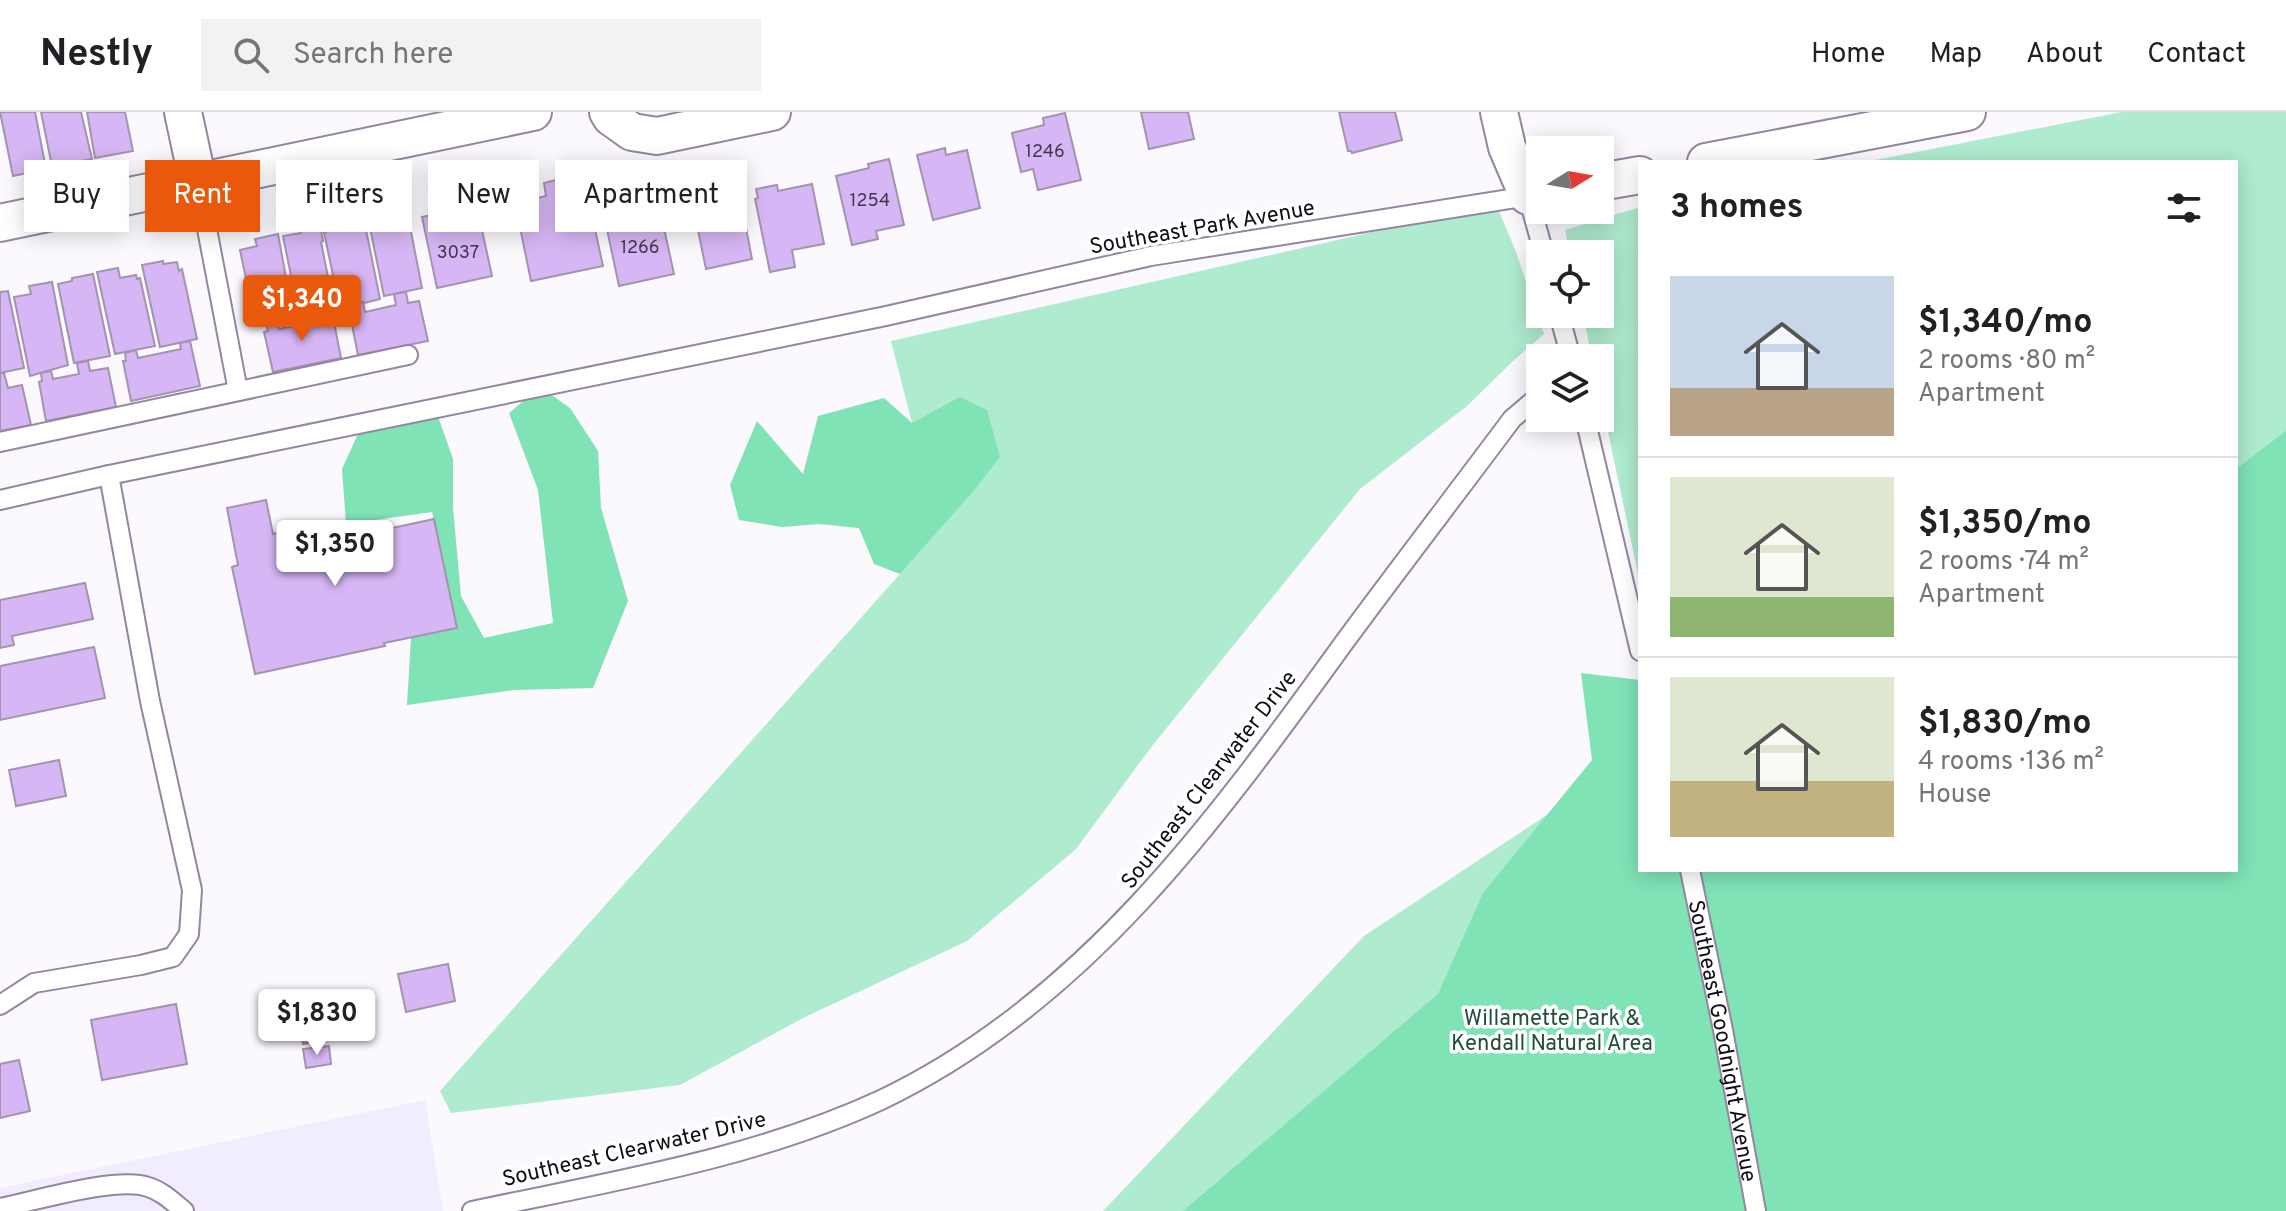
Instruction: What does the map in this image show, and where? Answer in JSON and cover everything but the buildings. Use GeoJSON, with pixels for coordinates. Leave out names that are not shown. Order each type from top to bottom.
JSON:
{"type":"FeatureCollection","features":[{"type":"Feature","properties":{"kind":"street"},"geometry":{"type":"LineString","coordinates":[[183,112],[193,160]]}},
{"type":"Feature","properties":{"kind":"street"},"geometry":{"type":"LineString","coordinates":[[260,169],[533,112]]}},
{"type":"Feature","properties":{"kind":"street"},"geometry":{"type":"LineString","coordinates":[[608,112],[632,132],[657,136],[772,112]]}},
{"type":"Feature","properties":{"kind":"street"},"geometry":{"type":"LineString","coordinates":[[1499,112],[1507,147],[1526,181]]}},
{"type":"Feature","properties":{"kind":"street"},"geometry":{"type":"LineString","coordinates":[[1716,160],[1967,112]]}},
{"type":"Feature","properties":{"kind":"street"},"geometry":{"type":"LineString","coordinates":[[1614,180],[1638,175]]}},
{"type":"Feature","properties":{"kind":"street"},"geometry":{"type":"LineString","coordinates":[[0,223],[145,193]]}},
{"type":"Feature","properties":{"kind":"lane","name":"Southeast Park Avenue"},"geometry":{"type":"LineString","coordinates":[[0,500],[886,316],[1151,256],[1526,196]]}},
{"type":"Feature","properties":{"kind":"lane"},"geometry":{"type":"LineString","coordinates":[[208,232],[238,391]]}},
{"type":"Feature","properties":{"kind":"lane"},"geometry":{"type":"LineString","coordinates":[[0,442],[408,355]]}},
{"type":"Feature","properties":{"kind":"lane","name":"Southeast Clearwater Drive"},"geometry":{"type":"LineString","coordinates":[[472,1211],[655,1173],[794,1134],[879,1101],[933,1073],[1007,1024],[1056,985],[1130,914],[1181,858],[1257,763],[1512,419],[1526,407]]}},
{"type":"Feature","properties":{"kind":"lane"},"geometry":{"type":"LineString","coordinates":[[1588,432],[1638,643]]}},
{"type":"Feature","properties":{"kind":"lane"},"geometry":{"type":"LineString","coordinates":[[0,1005],[34,983],[173,957],[189,934],[192,890],[150,701],[109,475]]}},
{"type":"Feature","properties":{"kind":"lane","name":"Southeast Goodnight Avenue"},"geometry":{"type":"LineString","coordinates":[[1690,872],[1756,1211]]}},
{"type":"Feature","properties":{"kind":"lane"},"geometry":{"type":"LineString","coordinates":[[0,1208],[118,1183],[146,1186],[163,1194],[184,1211]]}},
{"type":"Feature","properties":{"kind":"shaded area"},"geometry":{"type":"Polygon","coordinates":[[[425,1100],[443,1211],[0,1211],[0,1188],[425,1100]]]}},
{"type":"Feature","properties":{"kind":"green space","name":"Willamette Park & Kendall Natural Area"},"geometry":{"type":"Polygon","coordinates":[[[2122,112],[2286,112],[2286,1211],[1103,1211],[1364,936],[1577,795],[1638,868],[1638,872],[2238,872],[2238,160],[1875,160],[2122,112]]]}},
{"type":"Feature","properties":{"kind":"green space"},"geometry":{"type":"Polygon","coordinates":[[[1496,204],[1526,281],[1526,328],[1542,328],[1544,334],[1533,344],[1526,344],[1526,350],[1467,406],[1360,489],[1152,746],[1076,849],[967,941],[803,1018],[680,1085],[451,1113],[440,1091],[972,493],[912,423],[891,341],[1496,204]]]}},
{"type":"Feature","properties":{"kind":"green space"},"geometry":{"type":"Polygon","coordinates":[[[1638,208],[1638,574],[1608,432],[1614,432],[1614,344],[1589,344],[1586,328],[1614,328],[1614,240],[1567,240],[1565,230],[1585,224],[1614,224],[1614,215],[1638,208]]]}},
{"type":"Feature","properties":{"kind":"green space"},"geometry":{"type":"Polygon","coordinates":[[[540,387],[570,408],[598,451],[601,508],[628,601],[593,688],[514,690],[407,705],[411,638],[457,628],[432,512],[346,524],[342,469],[363,423],[435,408],[453,459],[453,508],[461,596],[484,638],[553,623],[538,490],[509,413],[540,387]]]}},
{"type":"Feature","properties":{"kind":"green space"},"geometry":{"type":"Polygon","coordinates":[[[960,397],[987,410],[1000,457],[900,574],[874,564],[859,528],[819,524],[782,527],[739,520],[730,485],[757,421],[803,474],[818,416],[884,398],[912,423],[960,397]]]}},
{"type":"Feature","properties":{"kind":"green space","name":"Willamette Park & Kendall Natural Area"},"geometry":{"type":"Polygon","coordinates":[[[2286,431],[2286,1211],[1183,1211],[1438,994],[1483,893],[1592,760],[1581,673],[1638,680],[1638,872],[2238,872],[2238,467],[2286,431]]]}}]}
